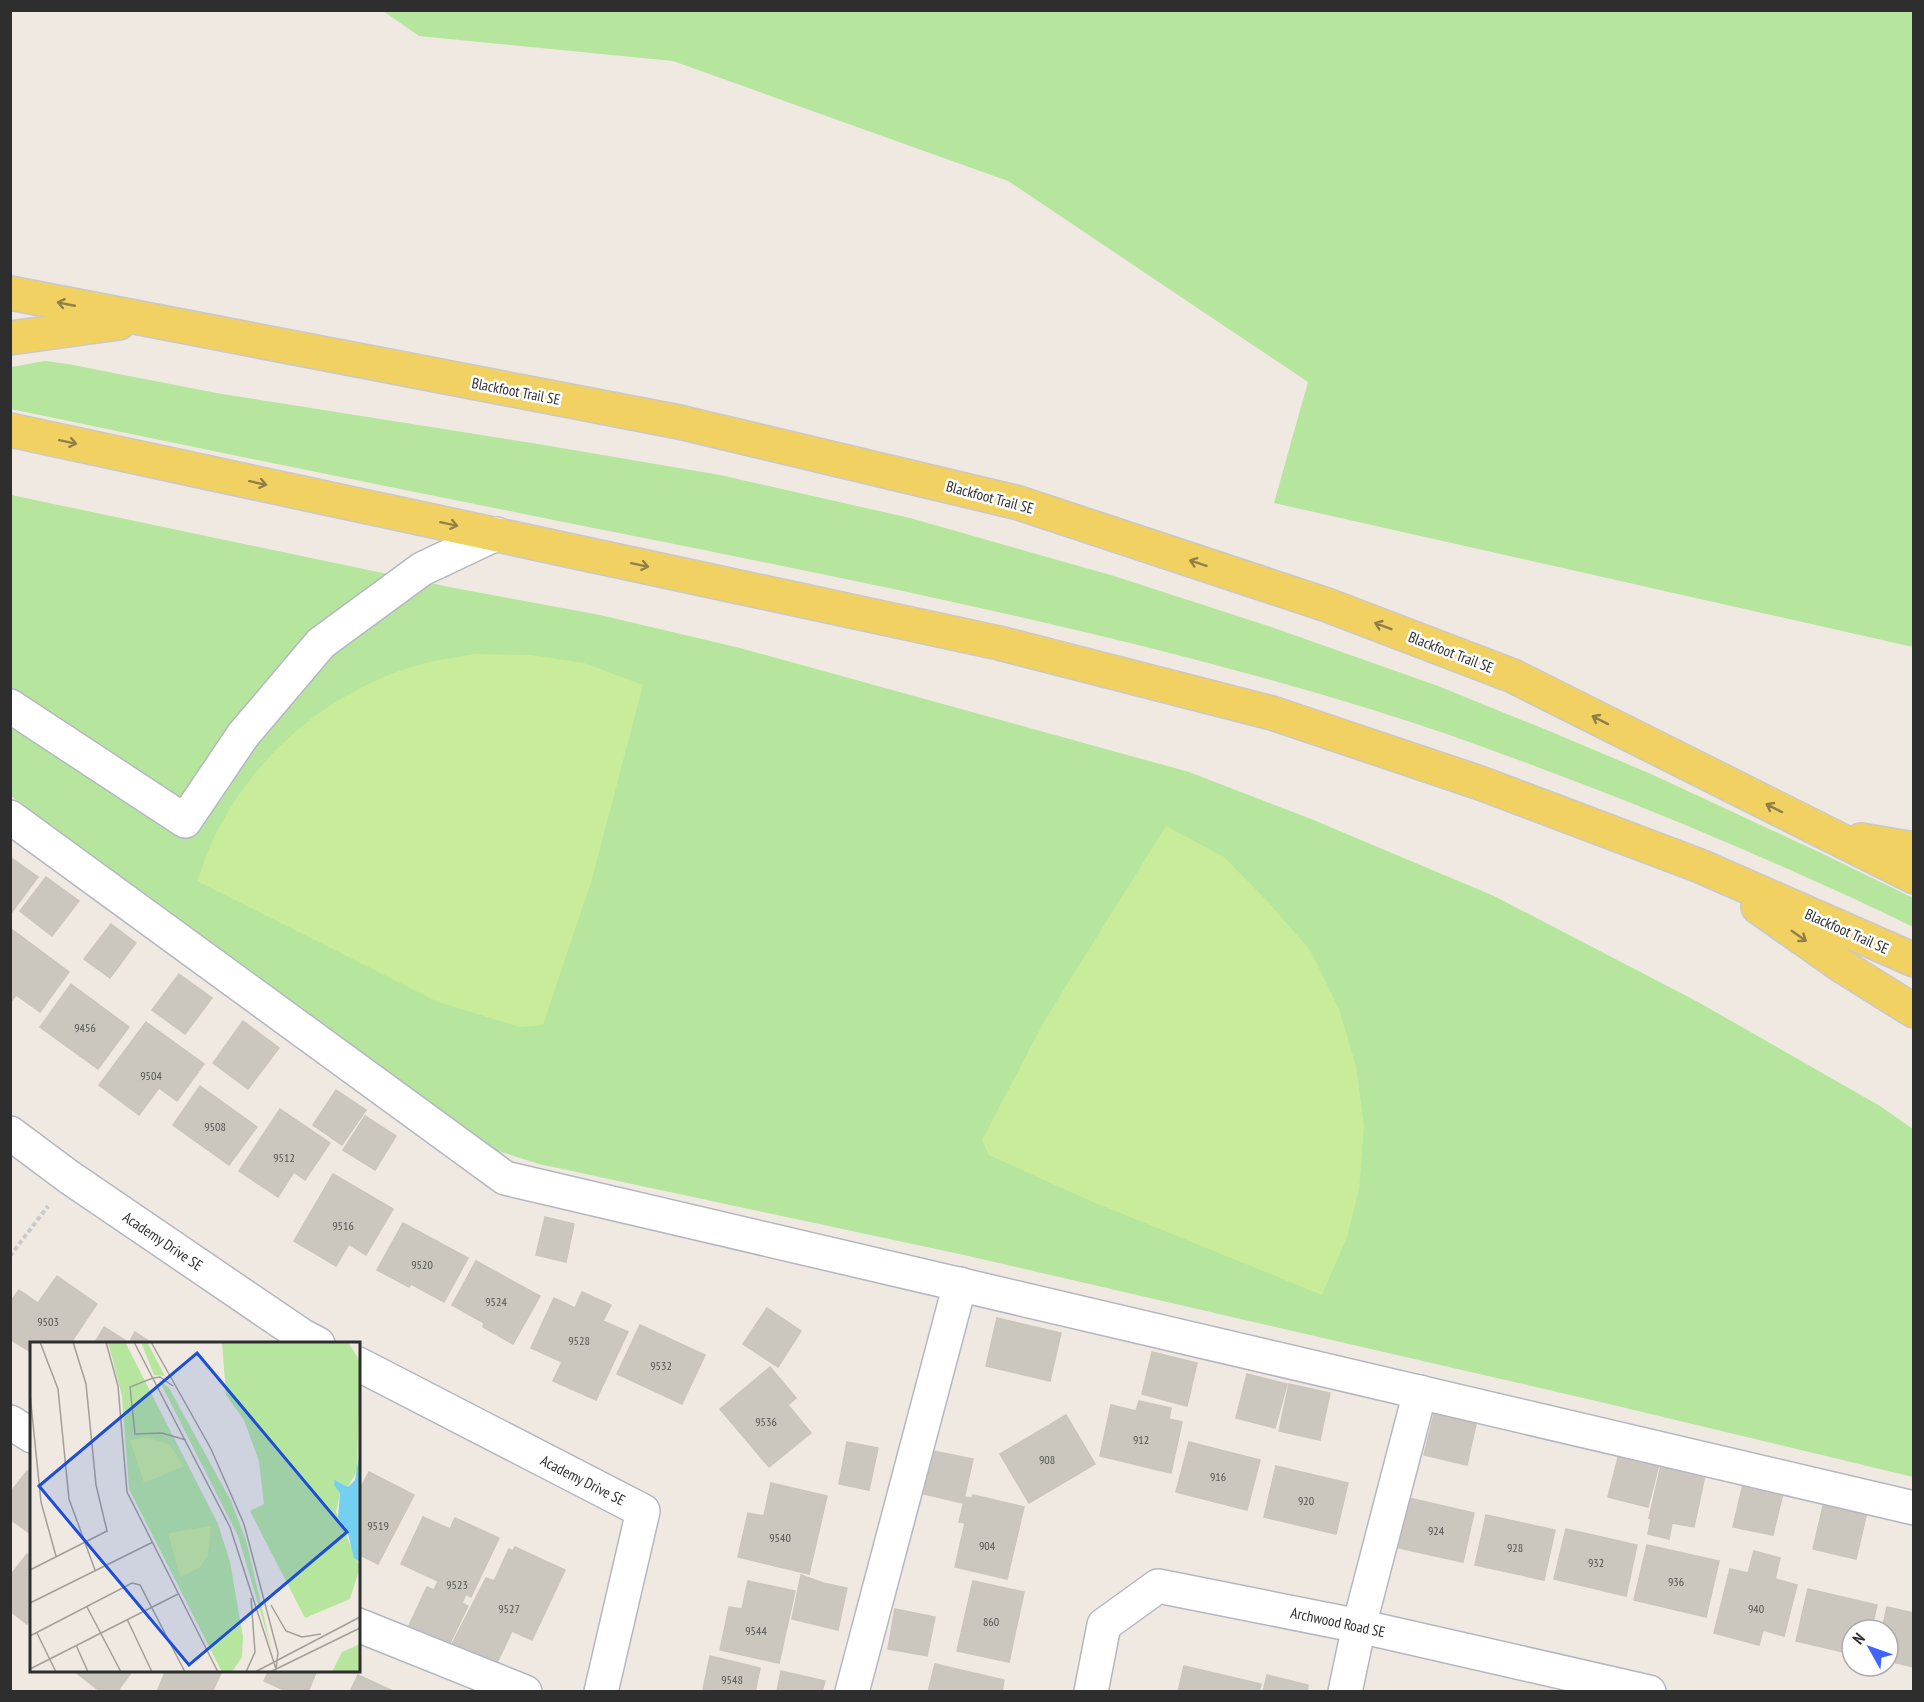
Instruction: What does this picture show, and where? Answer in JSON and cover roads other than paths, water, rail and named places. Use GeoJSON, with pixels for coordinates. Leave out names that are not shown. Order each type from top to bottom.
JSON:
{"type":"FeatureCollection","features":[{"type":"Feature","properties":{"kind":"main road","name":"Blackfoot Trail SE"},"geometry":{"type":"LineString","coordinates":[[10,293],[679,422],[1020,504],[1327,605],[1513,676],[1914,877]]}},
{"type":"Feature","properties":{"kind":"main road"},"geometry":{"type":"LineString","coordinates":[[10,338],[144,319]]}},
{"type":"Feature","properties":{"kind":"main road","name":"Blackfoot Trail SE"},"geometry":{"type":"LineString","coordinates":[[10,430],[999,643],[1272,713],[1480,783],[1700,866],[1914,960]]}},
{"type":"Feature","properties":{"kind":"main road"},"geometry":{"type":"LineString","coordinates":[[1826,834],[1914,849]]}},
{"type":"Feature","properties":{"kind":"main road"},"geometry":{"type":"LineString","coordinates":[[1700,866],[1842,966],[1914,1011]]}},
{"type":"Feature","properties":{"kind":"street"},"geometry":{"type":"LineString","coordinates":[[10,706],[185,821],[243,735],[321,643],[422,569],[496,534]]}},
{"type":"Feature","properties":{"kind":"street"},"geometry":{"type":"LineString","coordinates":[[10,817],[505,1178],[1914,1508]]}},
{"type":"Feature","properties":{"kind":"street","name":"Academy Drive SE"},"geometry":{"type":"LineString","coordinates":[[10,1133],[69,1177],[314,1342]]}},
{"type":"Feature","properties":{"kind":"street"},"geometry":{"type":"LineString","coordinates":[[852,1692],[960,1284]]}},
{"type":"Feature","properties":{"kind":"street","name":"Academy Drive SE"},"geometry":{"type":"LineString","coordinates":[[360,1365],[643,1511],[601,1692]]}},
{"type":"Feature","properties":{"kind":"street"},"geometry":{"type":"LineString","coordinates":[[1345,1692],[1359,1626],[1420,1392]]}},
{"type":"Feature","properties":{"kind":"street"},"geometry":{"type":"LineString","coordinates":[[10,1422],[30,1435]]}},
{"type":"Feature","properties":{"kind":"street","name":"Archwood Road SE"},"geometry":{"type":"LineString","coordinates":[[1090,1692],[1104,1625],[1158,1586],[1359,1626],[1649,1692]]}},
{"type":"Feature","properties":{"kind":"street"},"geometry":{"type":"LineString","coordinates":[[360,1626],[525,1692]]}}]}
